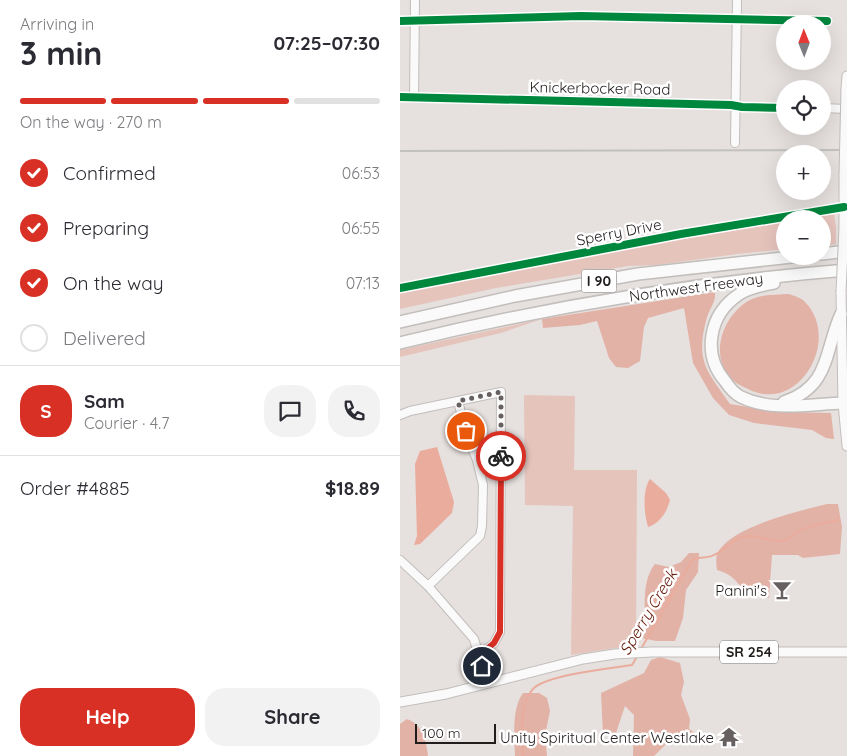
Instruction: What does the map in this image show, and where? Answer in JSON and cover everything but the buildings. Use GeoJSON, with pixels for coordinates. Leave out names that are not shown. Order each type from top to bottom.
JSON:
{"type":"FeatureCollection","features":[{"type":"Feature","properties":{"kind":"highway"},"geometry":{"type":"LineString","coordinates":[[831,253],[847,251]]}},
{"type":"Feature","properties":{"kind":"highway","name":"Northwest Freeway"},"geometry":{"type":"LineString","coordinates":[[400,322],[515,296],[638,274],[776,259]]}},
{"type":"Feature","properties":{"kind":"highway","name":"Northwest Freeway"},"geometry":{"type":"LineString","coordinates":[[400,343],[475,325],[623,297],[706,284],[847,270]]}},
{"type":"Feature","properties":{"kind":"highway"},"geometry":{"type":"LineString","coordinates":[[826,271],[799,280],[764,285],[738,294],[726,306],[716,321],[711,337],[712,356],[718,373],[739,396],[761,404],[775,406],[843,403]]}},
{"type":"Feature","properties":{"kind":"highway"},"geometry":{"type":"LineString","coordinates":[[775,406],[792,400],[815,383],[829,356],[836,326],[841,314]]}},
{"type":"Feature","properties":{"kind":"main road"},"geometry":{"type":"LineString","coordinates":[[847,76],[844,174],[845,207],[841,292],[843,403],[847,446]]}},
{"type":"Feature","properties":{"kind":"main road","name":"SR 254"},"geometry":{"type":"LineString","coordinates":[[400,702],[446,694],[583,659],[632,653],[847,652]]}},
{"type":"Feature","properties":{"kind":"street"},"geometry":{"type":"LineString","coordinates":[[414,98],[415,0]]}},
{"type":"Feature","properties":{"kind":"street"},"geometry":{"type":"LineString","coordinates":[[735,143],[737,0]]}},
{"type":"Feature","properties":{"kind":"street"},"geometry":{"type":"LineString","coordinates":[[400,21],[581,16],[776,20]]}},
{"type":"Feature","properties":{"kind":"street","name":"Knickerbocker Road"},"geometry":{"type":"LineString","coordinates":[[400,97],[776,108]]}},
{"type":"Feature","properties":{"kind":"street"},"geometry":{"type":"LineString","coordinates":[[831,108],[847,109]]}},
{"type":"Feature","properties":{"kind":"street","name":"Sperry Drive"},"geometry":{"type":"LineString","coordinates":[[400,288],[681,234],[845,207]]}},
{"type":"Feature","properties":{"kind":"street"},"geometry":{"type":"LineString","coordinates":[[400,415],[410,411],[501,392],[500,632],[494,643],[479,656]]}},
{"type":"Feature","properties":{"kind":"street"},"geometry":{"type":"LineString","coordinates":[[428,586],[480,536],[482,526],[483,485],[458,401]]}},
{"type":"Feature","properties":{"kind":"street"},"geometry":{"type":"LineString","coordinates":[[400,560],[428,586],[474,639],[485,684]]}},
{"type":"Feature","properties":{"kind":"shaded area"},"geometry":{"type":"Polygon","coordinates":[[[831,214],[834,214],[836,244],[831,245],[831,214]]]}},
{"type":"Feature","properties":{"kind":"shaded area"},"geometry":{"type":"Polygon","coordinates":[[[776,223],[776,250],[657,265],[628,266],[496,288],[400,309],[400,292],[678,238],[776,223]]]}},
{"type":"Feature","properties":{"kind":"shaded area"},"geometry":{"type":"Polygon","coordinates":[[[715,292],[715,299],[707,317],[704,332],[703,355],[709,373],[730,404],[777,412],[831,413],[834,439],[826,438],[812,430],[754,423],[729,415],[713,398],[693,363],[684,308],[648,318],[644,327],[640,361],[628,368],[616,367],[609,358],[597,321],[580,325],[543,328],[542,319],[715,292]]]}},
{"type":"Feature","properties":{"kind":"shaded area"},"geometry":{"type":"Polygon","coordinates":[[[789,294],[804,301],[815,318],[819,335],[816,353],[809,369],[798,383],[783,392],[766,394],[748,389],[729,377],[722,365],[720,344],[722,334],[732,315],[748,301],[767,295],[789,294]]]}},
{"type":"Feature","properties":{"kind":"shaded area"},"geometry":{"type":"Polygon","coordinates":[[[542,319],[501,333],[400,357],[400,350],[542,319]]]}},
{"type":"Feature","properties":{"kind":"shaded area"},"geometry":{"type":"Polygon","coordinates":[[[524,395],[575,396],[574,470],[637,470],[636,647],[615,648],[571,655],[573,506],[525,505],[524,395]]]}},
{"type":"Feature","properties":{"kind":"shaded area"},"geometry":{"type":"Polygon","coordinates":[[[437,447],[454,502],[452,513],[420,544],[414,545],[417,536],[415,464],[420,451],[437,447]]]}},
{"type":"Feature","properties":{"kind":"shaded area"},"geometry":{"type":"Polygon","coordinates":[[[650,479],[666,493],[670,500],[662,516],[656,523],[648,527],[644,502],[647,484],[650,479]]]}},
{"type":"Feature","properties":{"kind":"shaded area"},"geometry":{"type":"Polygon","coordinates":[[[827,504],[838,504],[842,527],[840,554],[803,558],[798,555],[772,555],[769,598],[763,597],[761,588],[742,588],[731,576],[717,570],[716,558],[719,550],[741,532],[770,520],[827,504]]]}},
{"type":"Feature","properties":{"kind":"shaded area"},"geometry":{"type":"Polygon","coordinates":[[[689,553],[699,553],[698,572],[686,590],[683,618],[675,641],[656,641],[641,638],[646,632],[645,596],[651,571],[655,564],[669,567],[681,562],[689,553]]]}},
{"type":"Feature","properties":{"kind":"shaded area"},"geometry":{"type":"Polygon","coordinates":[[[660,657],[680,663],[684,682],[681,695],[690,719],[689,729],[696,734],[687,742],[669,741],[654,756],[633,756],[634,715],[625,706],[616,733],[603,735],[601,693],[644,673],[651,660],[660,657]]]}},
{"type":"Feature","properties":{"kind":"shaded area"},"geometry":{"type":"Polygon","coordinates":[[[523,693],[539,693],[547,698],[550,711],[545,735],[547,756],[515,756],[515,715],[523,693]]]}},
{"type":"Feature","properties":{"kind":"shaded area"},"geometry":{"type":"Polygon","coordinates":[[[407,719],[417,725],[423,734],[428,756],[400,756],[400,724],[407,719]]]}},
{"type":"Feature","properties":{"kind":"waterway","name":"Sperry Creek"},"geometry":{"type":"LineString","coordinates":[[641,649],[692,560],[711,556],[745,536],[781,541],[805,528],[838,520]]}},
{"type":"Feature","properties":{"kind":"waterway","name":"Sperry Creek"},"geometry":{"type":"LineString","coordinates":[[523,756],[523,713],[530,693],[534,688],[552,679],[632,665],[638,655]]}},
{"type":"Feature","properties":{"kind":"railway"},"geometry":{"type":"LineString","coordinates":[[400,151],[847,150]]}},
{"type":"Feature","properties":{"kind":"cycle path"},"geometry":{"type":"LineString","coordinates":[[400,21],[581,16],[776,20]]}},
{"type":"Feature","properties":{"kind":"cycle path"},"geometry":{"type":"LineString","coordinates":[[400,97],[776,108]]}},
{"type":"Feature","properties":{"kind":"cycle path"},"geometry":{"type":"LineString","coordinates":[[400,288],[681,234],[844,207]]}},
{"type":"Feature","properties":{"kind":"way so far"},"geometry":{"type":"LineString","coordinates":[[466,431],[458,401],[501,392],[501,456]]}},
{"type":"Feature","properties":{"kind":"place","name":"Panini's"},"geometry":{"type":"Point","coordinates":[782,590]}},
{"type":"Feature","properties":{"kind":"place","name":"Unity Spiritual Center Westlake"},"geometry":{"type":"Point","coordinates":[729,737]}},
{"type":"Feature","properties":{"kind":"route"},"geometry":{"type":"LineString","coordinates":[[482,666],[479,656],[494,643],[500,632],[501,456]]}}]}
